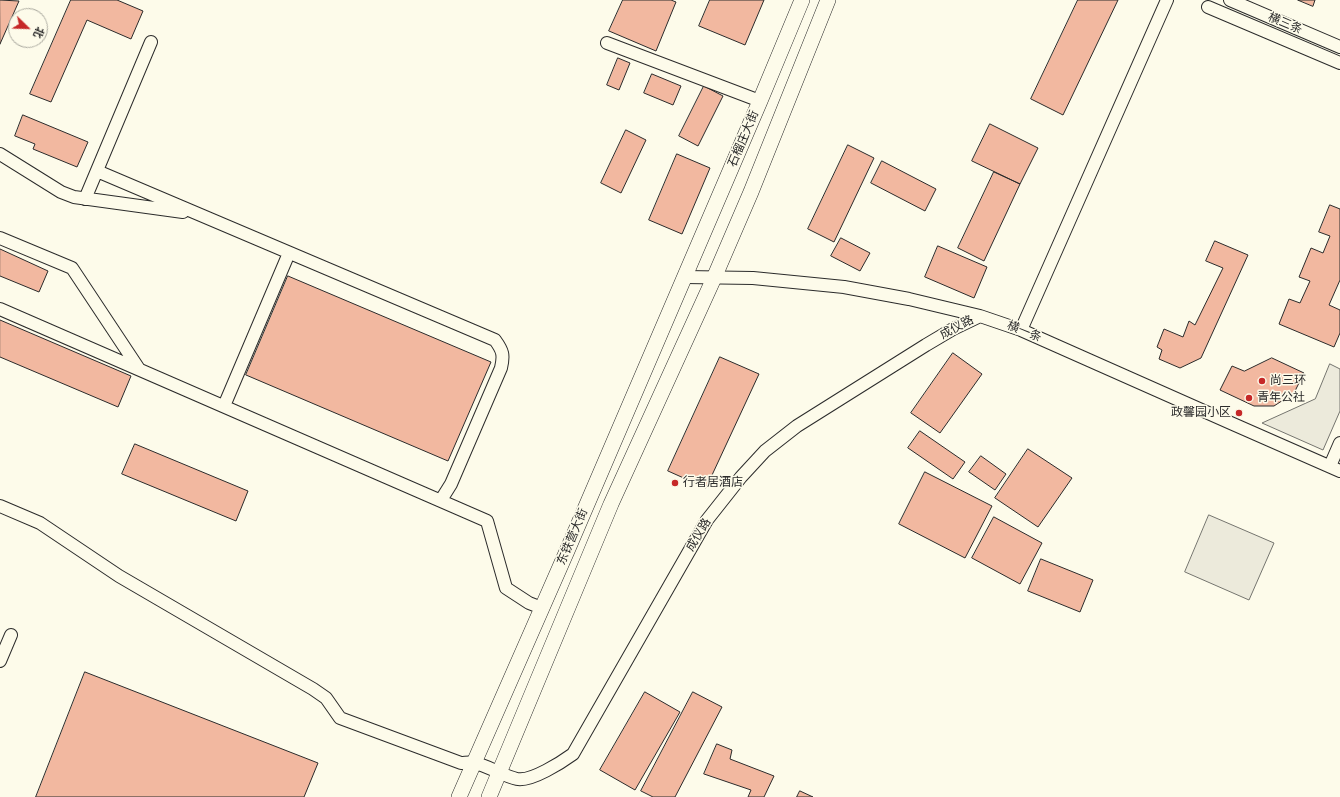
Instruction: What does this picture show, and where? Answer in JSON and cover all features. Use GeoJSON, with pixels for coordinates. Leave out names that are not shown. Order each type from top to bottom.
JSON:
{"type":"FeatureCollection","features":[{"type":"Feature","properties":{"kind":"main road","name":"石榴庄大街"},"geometry":{"type":"LineString","coordinates":[[685,277],[802,0]]}},
{"type":"Feature","properties":{"kind":"main road"},"geometry":{"type":"LineString","coordinates":[[714,278],[751,192],[828,0]]}},
{"type":"Feature","properties":{"kind":"main road","name":"东铁营大街"},"geometry":{"type":"LineString","coordinates":[[459,797],[685,277]]}},
{"type":"Feature","properties":{"kind":"main road","name":"东铁营大街"},"geometry":{"type":"LineString","coordinates":[[488,797],[500,772],[611,504],[714,278]]}},
{"type":"Feature","properties":{"kind":"street"},"geometry":{"type":"LineString","coordinates":[[1021,330],[1167,0]]}},
{"type":"Feature","properties":{"kind":"street","name":"横三条"},"geometry":{"type":"LineString","coordinates":[[1230,0],[1340,47]]}},
{"type":"Feature","properties":{"kind":"street"},"geometry":{"type":"LineString","coordinates":[[1208,7],[1340,63]]}},
{"type":"Feature","properties":{"kind":"street"},"geometry":{"type":"LineString","coordinates":[[85,199],[151,42]]}},
{"type":"Feature","properties":{"kind":"street"},"geometry":{"type":"LineString","coordinates":[[607,43],[760,101]]}},
{"type":"Feature","properties":{"kind":"street"},"geometry":{"type":"LineString","coordinates":[[0,154],[60,192],[74,198],[198,214]]}},
{"type":"Feature","properties":{"kind":"street"},"geometry":{"type":"LineString","coordinates":[[97,171],[495,340],[501,347],[504,356],[501,368],[451,484],[441,500]]}},
{"type":"Feature","properties":{"kind":"street"},"geometry":{"type":"LineString","coordinates":[[0,238],[72,268],[139,369]]}},
{"type":"Feature","properties":{"kind":"street"},"geometry":{"type":"LineString","coordinates":[[224,406],[289,253]]}},
{"type":"Feature","properties":{"kind":"street","name":"横一条"},"geometry":{"type":"LineString","coordinates":[[685,277],[753,278],[844,287],[909,299],[980,316],[1021,330],[1335,468]]}},
{"type":"Feature","properties":{"kind":"street"},"geometry":{"type":"LineString","coordinates":[[0,309],[487,521],[506,588],[529,603],[542,608]]}},
{"type":"Feature","properties":{"kind":"street","name":"成仪路"},"geometry":{"type":"LineString","coordinates":[[0,506],[40,523],[119,576],[313,689],[326,698],[340,718],[461,763],[474,763],[518,780],[531,777],[559,764],[573,754],[707,520],[741,477],[765,451],[797,426],[913,353],[953,329],[980,316]]}},
{"type":"Feature","properties":{"kind":"street"},"geometry":{"type":"LineString","coordinates":[[1335,468],[1340,443]]}},
{"type":"Feature","properties":{"kind":"street"},"geometry":{"type":"LineString","coordinates":[[0,661],[11,635]]}},
{"type":"Feature","properties":{"kind":"shaded area"},"geometry":{"type":"Polygon","coordinates":[[[1330,364],[1340,369],[1340,411],[1323,450],[1262,423],[1315,399],[1330,364]]]}},
{"type":"Feature","properties":{"kind":"shaded area"},"geometry":{"type":"Polygon","coordinates":[[[1209,515],[1274,543],[1249,600],[1185,572],[1209,515]]]}},
{"type":"Feature","properties":{"kind":"building"},"geometry":{"type":"Polygon","coordinates":[[[0,0],[19,1],[16,8],[8,8],[8,26],[0,44],[0,0]]]}},
{"type":"Feature","properties":{"kind":"building"},"geometry":{"type":"Polygon","coordinates":[[[71,0],[117,0],[143,11],[131,39],[87,20],[51,102],[30,94],[71,0]]]}},
{"type":"Feature","properties":{"kind":"building"},"geometry":{"type":"Polygon","coordinates":[[[623,0],[671,0],[676,2],[656,51],[609,31],[623,0]]]}},
{"type":"Feature","properties":{"kind":"building"},"geometry":{"type":"Polygon","coordinates":[[[710,0],[764,0],[745,45],[699,26],[710,0]]]}},
{"type":"Feature","properties":{"kind":"building"},"geometry":{"type":"Polygon","coordinates":[[[1078,0],[1118,0],[1063,115],[1031,99],[1078,0]]]}},
{"type":"Feature","properties":{"kind":"building"},"geometry":{"type":"Polygon","coordinates":[[[1298,0],[1315,0],[1313,6],[1298,0]]]}},
{"type":"Feature","properties":{"kind":"building"},"geometry":{"type":"Polygon","coordinates":[[[618,58],[630,63],[619,90],[607,85],[618,58]]]}},
{"type":"Feature","properties":{"kind":"building"},"geometry":{"type":"Polygon","coordinates":[[[652,74],[681,86],[673,105],[644,93],[652,74]]]}},
{"type":"Feature","properties":{"kind":"building"},"geometry":{"type":"Polygon","coordinates":[[[704,86],[723,96],[698,146],[679,136],[704,86]]]}},
{"type":"Feature","properties":{"kind":"building"},"geometry":{"type":"Polygon","coordinates":[[[23,115],[88,142],[77,167],[33,149],[35,144],[15,136],[23,115]]]}},
{"type":"Feature","properties":{"kind":"building"},"geometry":{"type":"Polygon","coordinates":[[[990,124],[1038,148],[1020,184],[972,161],[990,124]]]}},
{"type":"Feature","properties":{"kind":"building"},"geometry":{"type":"Polygon","coordinates":[[[626,130],[646,140],[621,193],[601,183],[626,130]]]}},
{"type":"Feature","properties":{"kind":"building"},"geometry":{"type":"Polygon","coordinates":[[[848,145],[874,158],[834,242],[808,229],[848,145]]]}},
{"type":"Feature","properties":{"kind":"building"},"geometry":{"type":"Polygon","coordinates":[[[677,154],[710,168],[682,234],[649,220],[677,154]]]}},
{"type":"Feature","properties":{"kind":"building"},"geometry":{"type":"Polygon","coordinates":[[[882,161],[936,189],[925,211],[871,183],[882,161]]]}},
{"type":"Feature","properties":{"kind":"building"},"geometry":{"type":"Polygon","coordinates":[[[994,172],[1020,184],[984,261],[958,248],[994,172]]]}},
{"type":"Feature","properties":{"kind":"building"},"geometry":{"type":"Polygon","coordinates":[[[1330,205],[1340,209],[1340,280],[1329,305],[1340,310],[1340,333],[1334,347],[1279,324],[1289,299],[1300,303],[1310,281],[1299,277],[1311,248],[1323,253],[1330,236],[1319,232],[1330,205]]]}},
{"type":"Feature","properties":{"kind":"building"},"geometry":{"type":"Polygon","coordinates":[[[841,238],[870,253],[860,271],[831,256],[841,238]]]}},
{"type":"Feature","properties":{"kind":"building"},"geometry":{"type":"Polygon","coordinates":[[[1215,241],[1248,255],[1201,358],[1180,368],[1159,359],[1162,350],[1157,347],[1164,329],[1183,337],[1189,321],[1195,325],[1223,268],[1206,261],[1215,241]]]}},
{"type":"Feature","properties":{"kind":"building"},"geometry":{"type":"Polygon","coordinates":[[[938,246],[987,267],[974,298],[925,277],[938,246]]]}},
{"type":"Feature","properties":{"kind":"building"},"geometry":{"type":"Polygon","coordinates":[[[0,249],[48,271],[39,292],[0,276],[0,249]]]}},
{"type":"Feature","properties":{"kind":"building"},"geometry":{"type":"Polygon","coordinates":[[[288,276],[491,362],[448,461],[246,375],[288,276]]]}},
{"type":"Feature","properties":{"kind":"building"},"geometry":{"type":"Polygon","coordinates":[[[0,320],[131,376],[118,407],[0,357],[0,320]]]}},
{"type":"Feature","properties":{"kind":"building"},"geometry":{"type":"Polygon","coordinates":[[[953,353],[982,374],[940,433],[911,413],[953,353]]]}},
{"type":"Feature","properties":{"kind":"building"},"geometry":{"type":"Polygon","coordinates":[[[720,357],[759,374],[706,488],[668,471],[720,357]]]}},
{"type":"Feature","properties":{"kind":"building","name":"尚三环"},"geometry":{"type":"Polygon","coordinates":[[[1272,358],[1304,373],[1294,393],[1274,406],[1254,406],[1220,390],[1232,366],[1244,371],[1272,358]]]}},
{"type":"Feature","properties":{"kind":"building"},"geometry":{"type":"Polygon","coordinates":[[[920,431],[965,462],[953,479],[908,448],[920,431]]]}},
{"type":"Feature","properties":{"kind":"building"},"geometry":{"type":"Polygon","coordinates":[[[135,444],[248,491],[236,521],[122,474],[135,444]]]}},
{"type":"Feature","properties":{"kind":"building"},"geometry":{"type":"Polygon","coordinates":[[[1028,449],[1072,478],[1038,527],[995,498],[1028,449]]]}},
{"type":"Feature","properties":{"kind":"building"},"geometry":{"type":"Polygon","coordinates":[[[981,456],[1006,474],[995,490],[969,472],[981,456]]]}},
{"type":"Feature","properties":{"kind":"building"},"geometry":{"type":"Polygon","coordinates":[[[925,472],[992,506],[965,558],[899,524],[925,472]]]}},
{"type":"Feature","properties":{"kind":"building"},"geometry":{"type":"Polygon","coordinates":[[[994,517],[1042,543],[1020,584],[972,558],[994,517]]]}},
{"type":"Feature","properties":{"kind":"building"},"geometry":{"type":"Polygon","coordinates":[[[1041,559],[1093,580],[1080,612],[1028,591],[1041,559]]]}},
{"type":"Feature","properties":{"kind":"building"},"geometry":{"type":"Polygon","coordinates":[[[85,672],[318,763],[304,797],[36,797],[85,672]]]}},
{"type":"Feature","properties":{"kind":"building"},"geometry":{"type":"Polygon","coordinates":[[[645,692],[680,712],[635,790],[600,770],[645,692]]]}},
{"type":"Feature","properties":{"kind":"building"},"geometry":{"type":"Polygon","coordinates":[[[693,692],[722,707],[675,797],[653,797],[641,791],[693,692]]]}},
{"type":"Feature","properties":{"kind":"building"},"geometry":{"type":"Polygon","coordinates":[[[717,744],[732,750],[730,759],[774,776],[764,797],[748,797],[751,790],[704,774],[717,744]]]}},
{"type":"Feature","properties":{"kind":"building"},"geometry":{"type":"Polygon","coordinates":[[[800,791],[813,797],[797,797],[800,791]]]}},
{"type":"Feature","properties":{"kind":"place","name":"尚三环"},"geometry":{"type":"Point","coordinates":[1262,381]}},
{"type":"Feature","properties":{"kind":"place","name":"青年公社"},"geometry":{"type":"Point","coordinates":[1249,398]}},
{"type":"Feature","properties":{"kind":"place","name":"政馨园小区"},"geometry":{"type":"Point","coordinates":[1239,413]}},
{"type":"Feature","properties":{"kind":"place","name":"行者居酒店"},"geometry":{"type":"Point","coordinates":[675,483]}}]}
